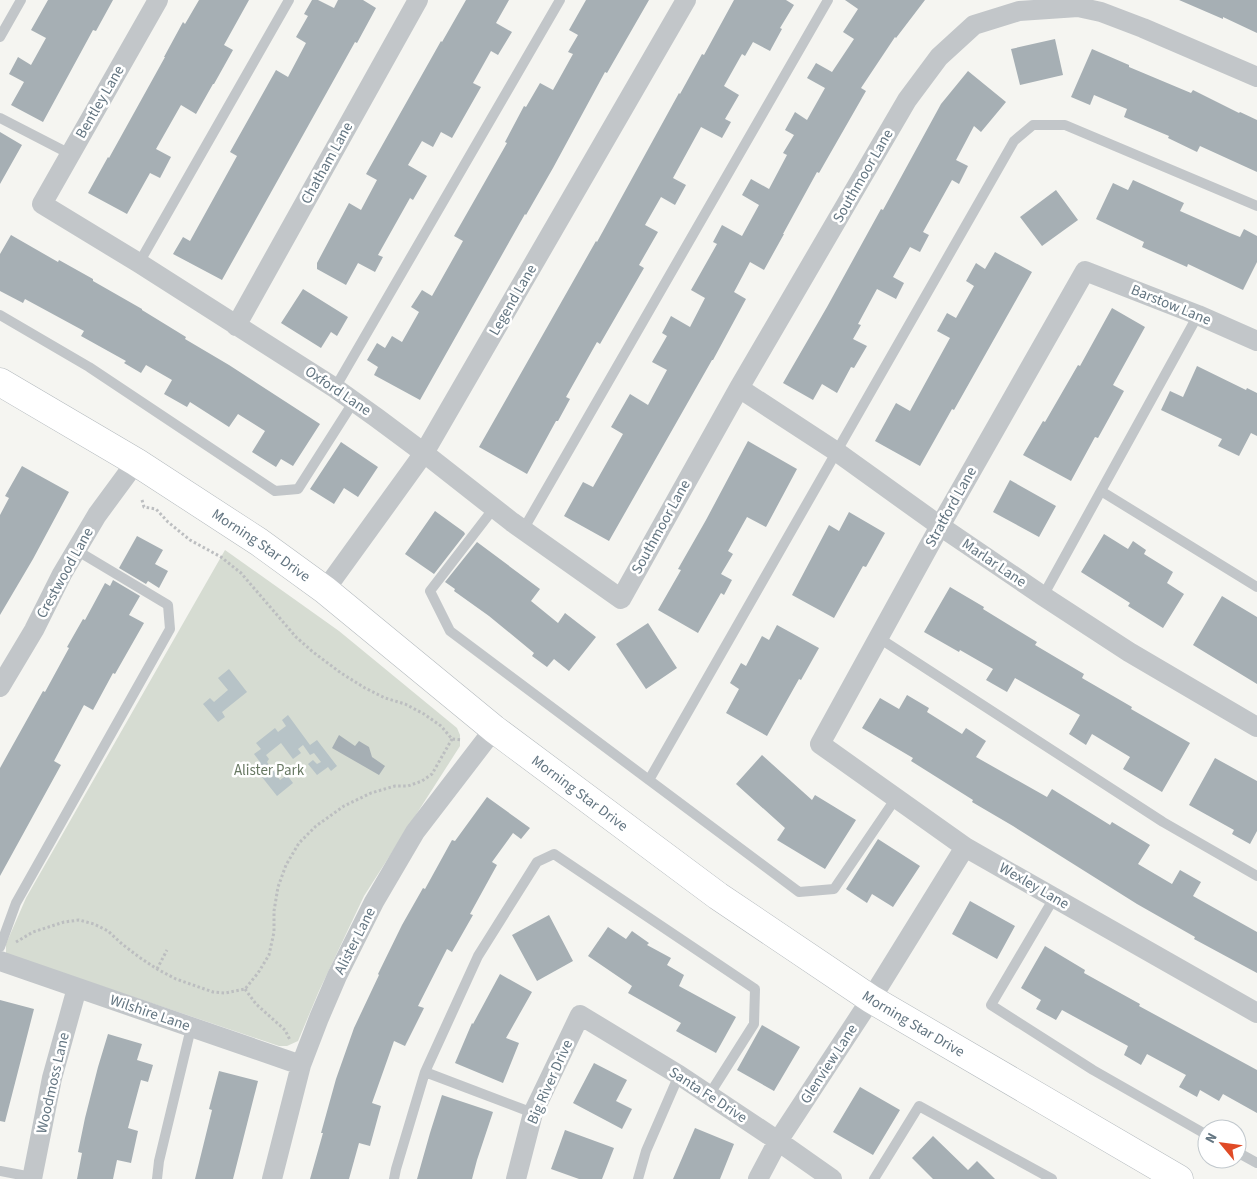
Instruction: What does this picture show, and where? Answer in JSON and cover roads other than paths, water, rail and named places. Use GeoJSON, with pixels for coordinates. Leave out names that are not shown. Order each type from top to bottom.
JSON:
{"type":"FeatureCollection","features":[{"type":"Feature","properties":{"kind":"street","name":"Bentley Lane"},"geometry":{"type":"LineString","coordinates":[[42,204],[158,0]]}},
{"type":"Feature","properties":{"kind":"street","name":"Chatham Lane"},"geometry":{"type":"LineString","coordinates":[[236,326],[418,0]]}},
{"type":"Feature","properties":{"kind":"street","name":"Legend Lane"},"geometry":{"type":"LineString","coordinates":[[325,590],[424,454],[686,0]]}},
{"type":"Feature","properties":{"kind":"street","name":"Southmoor Lane"},"geometry":{"type":"LineString","coordinates":[[620,599],[739,388],[907,100],[938,57],[974,25],[1018,6],[1078,7],[1101,12],[1143,28],[1257,77]]}},
{"type":"Feature","properties":{"kind":"street","name":"Oxford Lane"},"geometry":{"type":"LineString","coordinates":[[42,204],[139,263],[335,388],[523,530],[620,599]]}},
{"type":"Feature","properties":{"kind":"street","name":"Barstow Lane"},"geometry":{"type":"LineString","coordinates":[[1085,271],[1198,315],[1257,341]]}},
{"type":"Feature","properties":{"kind":"street","name":"Stratford Lane"},"geometry":{"type":"LineString","coordinates":[[820,744],[940,526],[1085,271]]}},
{"type":"Feature","properties":{"kind":"street","name":"Morning Star Drive"},"geometry":{"type":"LineString","coordinates":[[0,382],[136,462],[259,542],[325,590],[494,730],[718,896],[871,999],[1180,1179]]}},
{"type":"Feature","properties":{"kind":"street","name":"Marlar Lane"},"geometry":{"type":"LineString","coordinates":[[739,388],[836,452],[1043,596],[1129,652],[1257,727]]}},
{"type":"Feature","properties":{"kind":"street","name":"Crestwood Lane"},"geometry":{"type":"LineString","coordinates":[[0,688],[34,630],[62,574],[97,515],[136,462]]}},
{"type":"Feature","properties":{"kind":"street","name":"Alister Lane"},"geometry":{"type":"LineString","coordinates":[[272,1179],[301,1065],[337,976],[374,902],[415,832],[494,730]]}},
{"type":"Feature","properties":{"kind":"street","name":"Wexley Lane"},"geometry":{"type":"LineString","coordinates":[[820,744],[965,847],[1257,1013]]}},
{"type":"Feature","properties":{"kind":"street","name":"Glenview Lane"},"geometry":{"type":"LineString","coordinates":[[758,1179],[778,1141],[871,999],[965,847]]}},
{"type":"Feature","properties":{"kind":"street","name":"Wilshire Lane"},"geometry":{"type":"LineString","coordinates":[[6,953],[77,988],[301,1065]]}},
{"type":"Feature","properties":{"kind":"street","name":"Woodmoss Lane"},"geometry":{"type":"LineString","coordinates":[[32,1178],[52,1078],[77,988]]}},
{"type":"Feature","properties":{"kind":"street","name":"Santa Fe Drive"},"geometry":{"type":"LineString","coordinates":[[580,1015],[709,1095],[832,1179]]}},
{"type":"Feature","properties":{"kind":"street","name":"Big River Drive"},"geometry":{"type":"LineString","coordinates":[[516,1179],[533,1113],[580,1015]]}},
{"type":"Feature","properties":{"kind":"lane"},"geometry":{"type":"LineString","coordinates":[[0,37],[21,0]]}},
{"type":"Feature","properties":{"kind":"lane"},"geometry":{"type":"LineString","coordinates":[[139,263],[289,0]]}},
{"type":"Feature","properties":{"kind":"lane"},"geometry":{"type":"LineString","coordinates":[[335,388],[560,0]]}},
{"type":"Feature","properties":{"kind":"lane"},"geometry":{"type":"LineString","coordinates":[[523,530],[828,0]]}},
{"type":"Feature","properties":{"kind":"lane"},"geometry":{"type":"LineString","coordinates":[[0,118],[70,154]]}},
{"type":"Feature","properties":{"kind":"lane"},"geometry":{"type":"LineString","coordinates":[[650,780],[1014,142],[1033,124],[1064,126],[1257,206]]}},
{"type":"Feature","properties":{"kind":"lane"},"geometry":{"type":"LineString","coordinates":[[1043,596],[1198,315]]}},
{"type":"Feature","properties":{"kind":"lane"},"geometry":{"type":"LineString","coordinates":[[0,316],[88,367],[275,491],[298,489],[354,401]]}},
{"type":"Feature","properties":{"kind":"lane"},"geometry":{"type":"LineString","coordinates":[[1101,491],[1257,587]]}},
{"type":"Feature","properties":{"kind":"lane"},"geometry":{"type":"LineString","coordinates":[[494,508],[430,591],[450,631],[800,892],[834,889],[896,798]]}},
{"type":"Feature","properties":{"kind":"lane"},"geometry":{"type":"LineString","coordinates":[[0,947],[16,903],[170,629],[168,605],[76,550]]}},
{"type":"Feature","properties":{"kind":"lane"},"geometry":{"type":"LineString","coordinates":[[879,638],[1163,822],[1257,876]]}},
{"type":"Feature","properties":{"kind":"lane"},"geometry":{"type":"LineString","coordinates":[[394,1179],[425,1072],[478,956],[536,862],[554,854],[755,989],[754,1024],[709,1095]]}},
{"type":"Feature","properties":{"kind":"lane"},"geometry":{"type":"LineString","coordinates":[[1054,898],[991,1005],[1093,1070],[1197,1129]]}},
{"type":"Feature","properties":{"kind":"lane"},"geometry":{"type":"LineString","coordinates":[[157,1179],[191,1028]]}},
{"type":"Feature","properties":{"kind":"lane"},"geometry":{"type":"LineString","coordinates":[[425,1072],[533,1113]]}},
{"type":"Feature","properties":{"kind":"lane"},"geometry":{"type":"LineString","coordinates":[[638,1179],[646,1151],[678,1075]]}},
{"type":"Feature","properties":{"kind":"lane"},"geometry":{"type":"LineString","coordinates":[[874,1179],[919,1106],[1052,1179]]}},
{"type":"Feature","properties":{"kind":"lane"},"geometry":{"type":"LineString","coordinates":[[0,1171],[32,1178]]}},
{"type":"Feature","properties":{"kind":"park label","name":"Alister Park"},"geometry":{"type":"Point","coordinates":[269,770]}}]}
